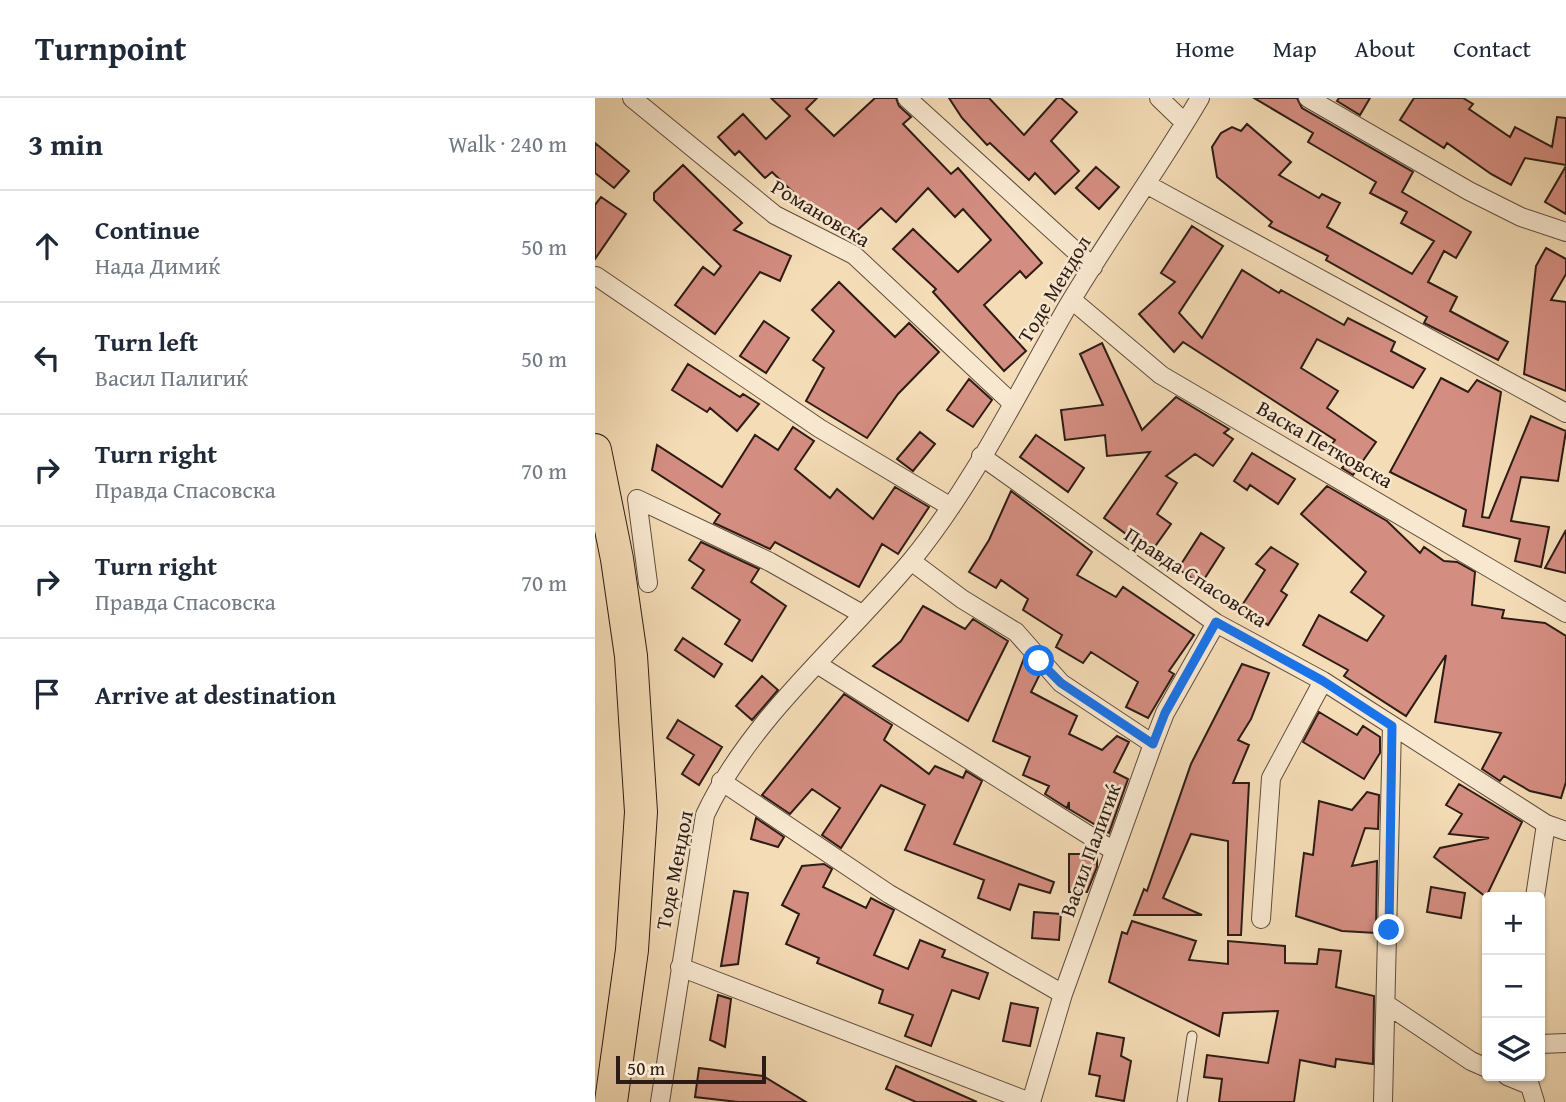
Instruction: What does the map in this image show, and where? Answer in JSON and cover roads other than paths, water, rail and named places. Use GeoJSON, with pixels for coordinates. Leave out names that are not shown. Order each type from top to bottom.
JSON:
{"type":"FeatureCollection","features":[{"type":"Feature","properties":{"kind":"highway"},"geometry":{"type":"LineString","coordinates":[[595,450],[617,559],[631,656],[641,812],[632,950],[611,1102]]}},
{"type":"Feature","properties":{"kind":"street","name":"Романовска"},"geometry":{"type":"LineString","coordinates":[[632,98],[743,192],[775,215],[854,255],[1012,403]]}},
{"type":"Feature","properties":{"kind":"street"},"geometry":{"type":"LineString","coordinates":[[907,98],[1093,267]]}},
{"type":"Feature","properties":{"kind":"street"},"geometry":{"type":"LineString","coordinates":[[1159,98],[1185,123]]}},
{"type":"Feature","properties":{"kind":"street","name":"Тоде Мендол"},"geometry":{"type":"LineString","coordinates":[[660,1102],[705,815],[721,780],[817,664],[911,561],[951,507],[1072,300],[1200,98]]}},
{"type":"Feature","properties":{"kind":"street"},"geometry":{"type":"LineString","coordinates":[[1308,98],[1469,191],[1521,217],[1566,232]]}},
{"type":"Feature","properties":{"kind":"street"},"geometry":{"type":"LineString","coordinates":[[1146,184],[1566,413]]}},
{"type":"Feature","properties":{"kind":"street"},"geometry":{"type":"LineString","coordinates":[[596,276],[819,428],[951,507]]}},
{"type":"Feature","properties":{"kind":"street","name":"Васка Петковска"},"geometry":{"type":"LineString","coordinates":[[1072,300],[1161,375],[1566,613]]}},
{"type":"Feature","properties":{"kind":"street","name":"Правда Спасовска"},"geometry":{"type":"LineString","coordinates":[[981,456],[1216,622],[1323,681],[1546,824],[1566,831]]}},
{"type":"Feature","properties":{"kind":"street"},"geometry":{"type":"LineString","coordinates":[[648,583],[638,499],[770,562],[862,614]]}},
{"type":"Feature","properties":{"kind":"street"},"geometry":{"type":"LineString","coordinates":[[911,561],[962,599],[1016,632],[1061,683],[1153,744]]}},
{"type":"Feature","properties":{"kind":"street","name":"Васил Палигиќ"},"geometry":{"type":"LineString","coordinates":[[1030,1102],[1063,994],[1165,713],[1216,622]]}},
{"type":"Feature","properties":{"kind":"street"},"geometry":{"type":"LineString","coordinates":[[817,664],[1114,851]]}},
{"type":"Feature","properties":{"kind":"street"},"geometry":{"type":"LineString","coordinates":[[1261,919],[1271,778],[1323,681]]}},
{"type":"Feature","properties":{"kind":"street"},"geometry":{"type":"LineString","coordinates":[[1383,1102],[1392,726]]}},
{"type":"Feature","properties":{"kind":"street"},"geometry":{"type":"LineString","coordinates":[[721,780],[889,894],[1063,994]]}},
{"type":"Feature","properties":{"kind":"street"},"geometry":{"type":"LineString","coordinates":[[1536,892],[1546,824]]}},
{"type":"Feature","properties":{"kind":"street"},"geometry":{"type":"LineString","coordinates":[[680,967],[1030,1102]]}},
{"type":"Feature","properties":{"kind":"street"},"geometry":{"type":"LineString","coordinates":[[1386,1004],[1482,1066]]}},
{"type":"Feature","properties":{"kind":"street"},"geometry":{"type":"LineString","coordinates":[[1545,1044],[1566,1043]]}},
{"type":"Feature","properties":{"kind":"lane"},"geometry":{"type":"LineString","coordinates":[[1182,1102],[1192,1036]]}}]}
